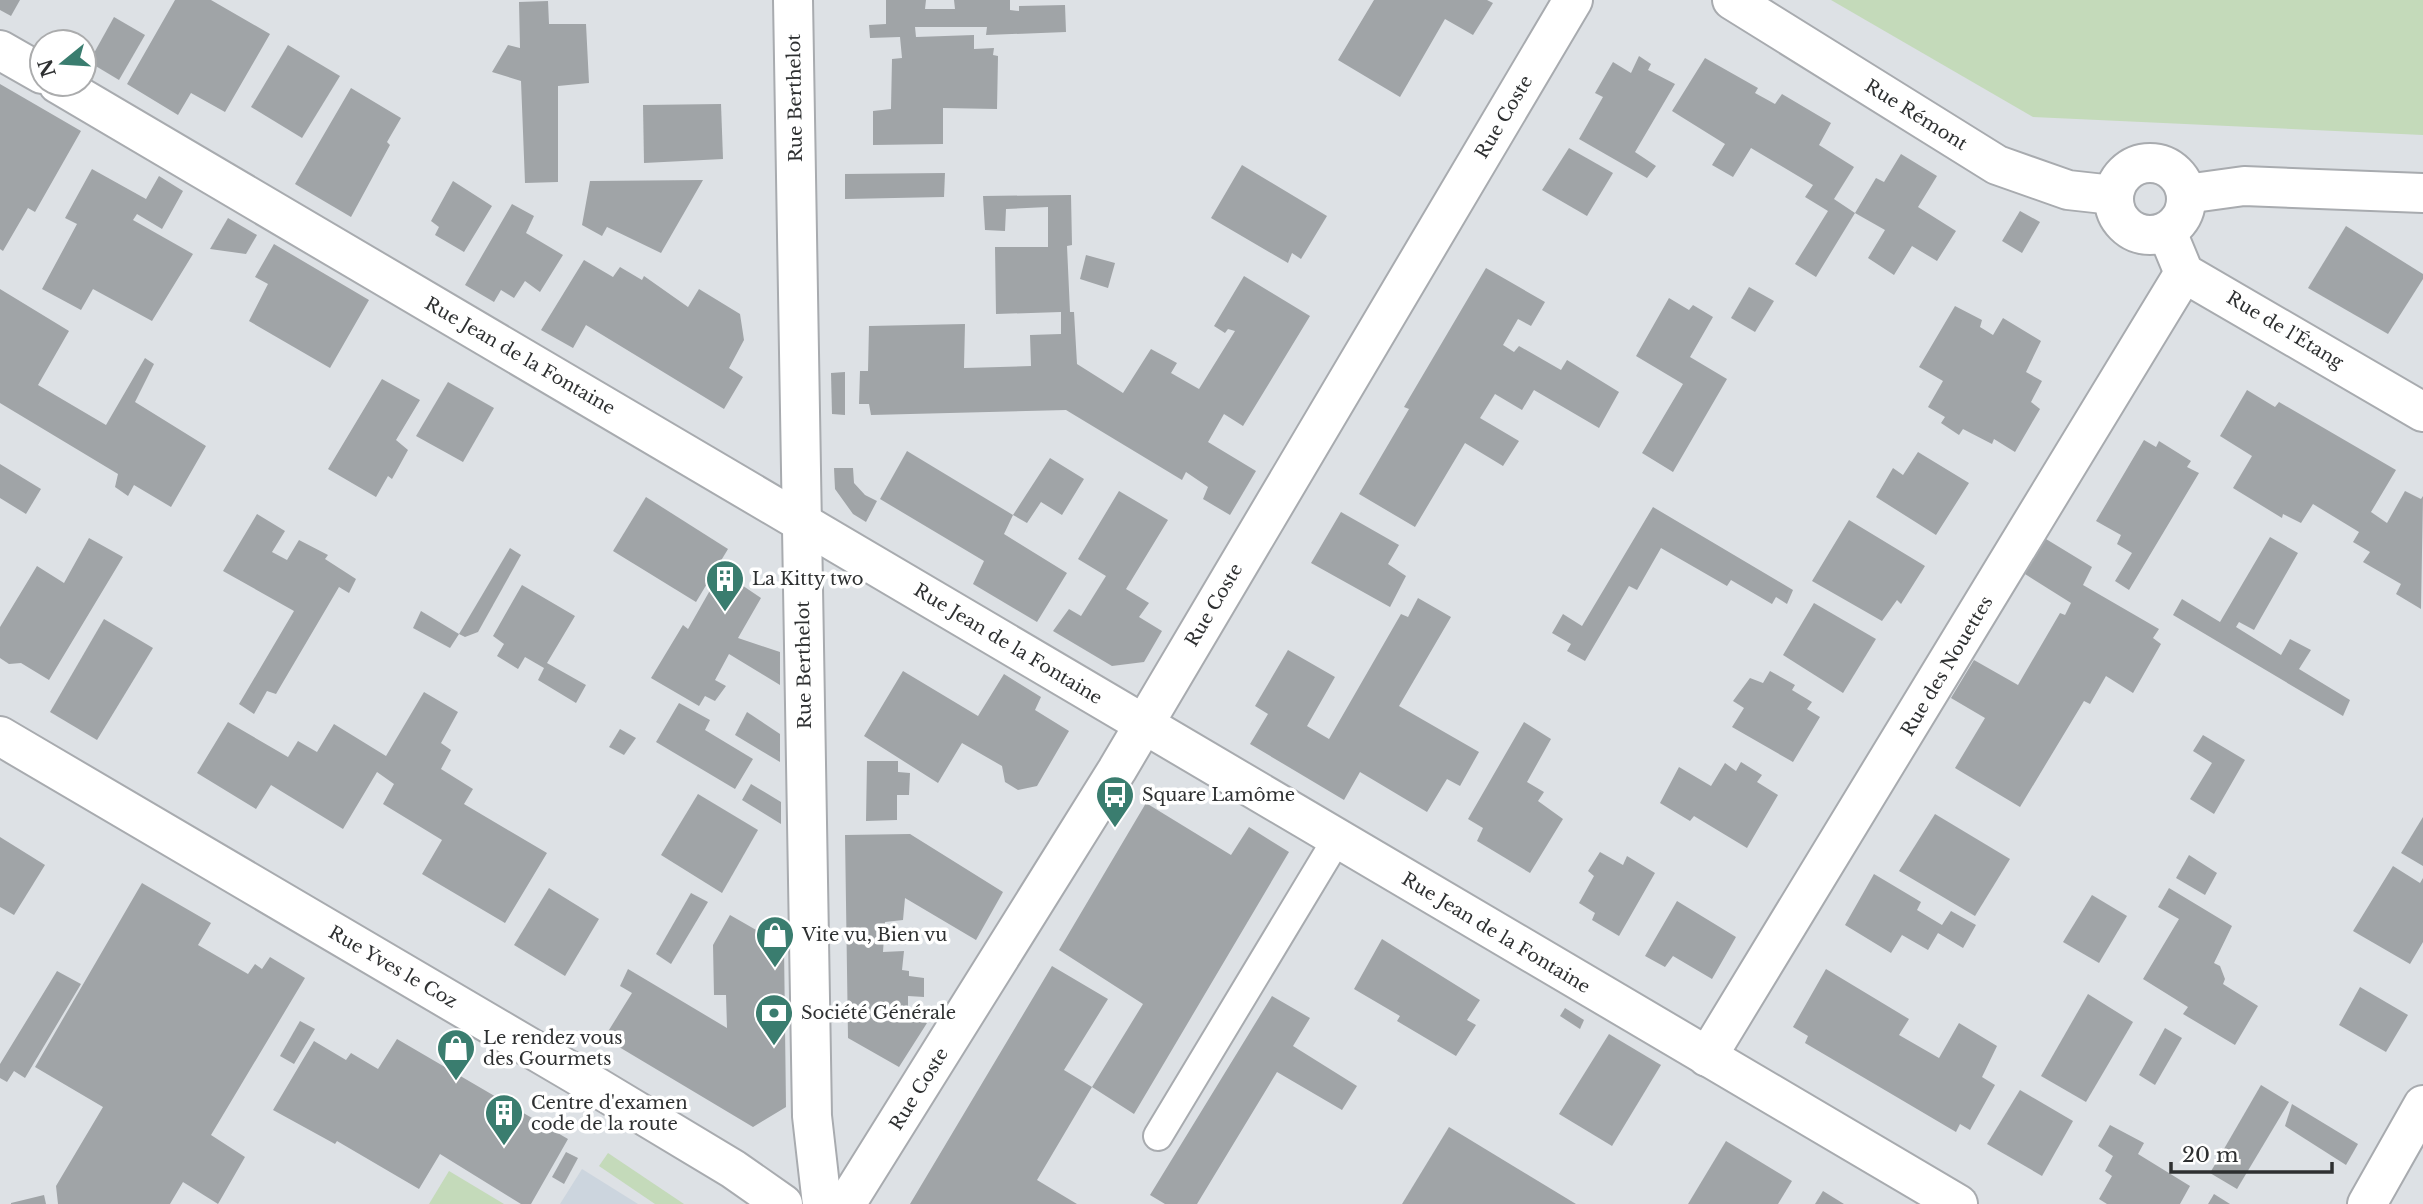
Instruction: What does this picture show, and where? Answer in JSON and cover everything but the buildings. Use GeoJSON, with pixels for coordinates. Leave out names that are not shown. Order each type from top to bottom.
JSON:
{"type":"FeatureCollection","features":[{"type":"Feature","properties":{"kind":"street","name":"Rue Berthelot"},"geometry":{"type":"LineString","coordinates":[[793,0],[811,1116],[822,1204]]}},
{"type":"Feature","properties":{"kind":"street","name":"Rue Coste"},"geometry":{"type":"LineString","coordinates":[[846,1204],[1143,724],[1573,0]]}},
{"type":"Feature","properties":{"kind":"street","name":"Rue Rémont"},"geometry":{"type":"LineString","coordinates":[[1732,0],[1997,165],[2068,190],[2113,195]]}},
{"type":"Feature","properties":{"kind":"street"},"geometry":{"type":"LineString","coordinates":[[0,50],[28,66]]}},
{"type":"Feature","properties":{"kind":"street","name":"Rue Jean de la Fontaine"},"geometry":{"type":"LineString","coordinates":[[82,98],[802,520],[1958,1204]]}},
{"type":"Feature","properties":{"kind":"street"},"geometry":{"type":"LineString","coordinates":[[2145,163],[2167,166],[2175,173],[2186,194],[2184,213],[2167,232],[2143,235],[2127,228],[2116,214],[2113,195],[2116,185],[2127,170],[2145,163]]}},
{"type":"Feature","properties":{"kind":"street"},"geometry":{"type":"LineString","coordinates":[[2186,194],[2244,186],[2423,193]]}},
{"type":"Feature","properties":{"kind":"street"},"geometry":{"type":"LineString","coordinates":[[2167,232],[2184,272]]}},
{"type":"Feature","properties":{"kind":"street","name":"Rue de l'Étang"},"geometry":{"type":"LineString","coordinates":[[2184,272],[2423,412]]}},
{"type":"Feature","properties":{"kind":"street","name":"Rue des Nouettes"},"geometry":{"type":"LineString","coordinates":[[1707,1057],[2184,272]]}},
{"type":"Feature","properties":{"kind":"street","name":"Rue Yves le Coz"},"geometry":{"type":"LineString","coordinates":[[0,736],[575,1074],[733,1169],[783,1204]]}},
{"type":"Feature","properties":{"kind":"street"},"geometry":{"type":"LineString","coordinates":[[2367,1204],[2423,1105]]}},
{"type":"Feature","properties":{"kind":"lane"},"geometry":{"type":"LineString","coordinates":[[1158,1136],[1337,838]]}},
{"type":"Feature","properties":{"kind":"shaded area"},"geometry":{"type":"Polygon","coordinates":[[[582,1169],[638,1204],[560,1204],[582,1169]]]}},
{"type":"Feature","properties":{"kind":"green space"},"geometry":{"type":"Polygon","coordinates":[[[1831,0],[2423,0],[2423,135],[2033,117],[1831,0]]]}},
{"type":"Feature","properties":{"kind":"green space"},"geometry":{"type":"Polygon","coordinates":[[[608,1153],[684,1204],[655,1204],[599,1166],[608,1153]]]}},
{"type":"Feature","properties":{"kind":"green space"},"geometry":{"type":"Polygon","coordinates":[[[449,1171],[504,1204],[429,1204],[449,1171]]]}},
{"type":"Feature","properties":{"kind":"place","name":"La Kitty two"},"geometry":{"type":"Point","coordinates":[725,613]}},
{"type":"Feature","properties":{"kind":"place","name":"Square Lamôme"},"geometry":{"type":"Point","coordinates":[1115,829]}},
{"type":"Feature","properties":{"kind":"place","name":"Vite vu, Bien vu"},"geometry":{"type":"Point","coordinates":[775,969]}},
{"type":"Feature","properties":{"kind":"place","name":"Société Générale"},"geometry":{"type":"Point","coordinates":[774,1047]}},
{"type":"Feature","properties":{"kind":"place","name":"Le rendez vous des Gourmets"},"geometry":{"type":"Point","coordinates":[456,1082]}},
{"type":"Feature","properties":{"kind":"place","name":"Centre d'examen code de la route"},"geometry":{"type":"Point","coordinates":[504,1147]}}]}
